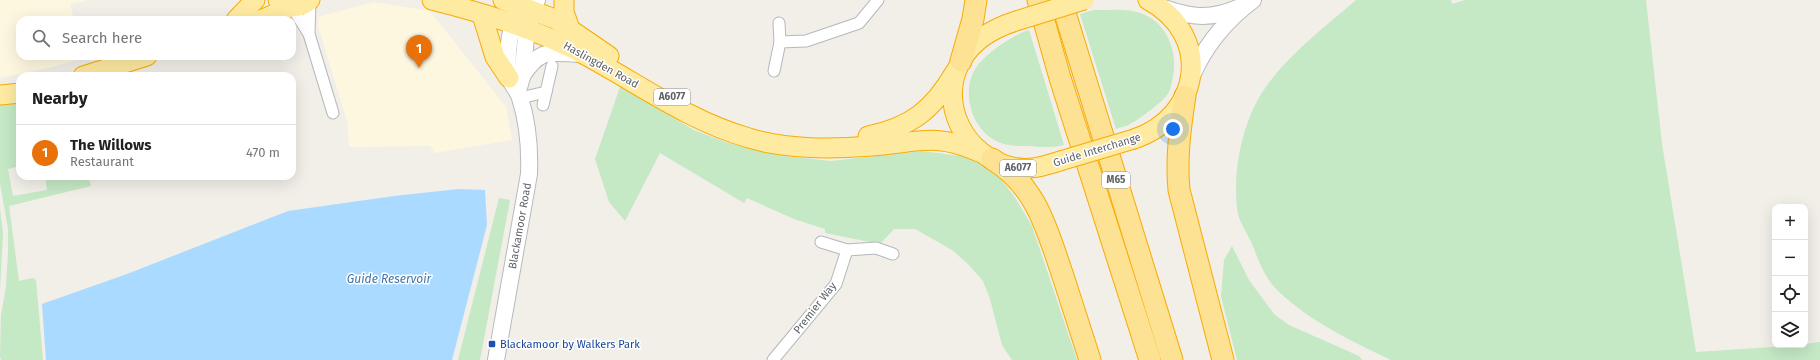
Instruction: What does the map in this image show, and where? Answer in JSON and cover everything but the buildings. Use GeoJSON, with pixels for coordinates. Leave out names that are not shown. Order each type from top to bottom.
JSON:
{"type":"FeatureCollection","features":[{"type":"Feature","properties":{"kind":"highway"},"geometry":{"type":"LineString","coordinates":[[240,16],[255,0]]}},
{"type":"Feature","properties":{"kind":"highway"},"geometry":{"type":"LineString","coordinates":[[268,16],[287,5],[302,6],[310,0]]}},
{"type":"Feature","properties":{"kind":"highway","name":"Haslingden Road"},"geometry":{"type":"LineString","coordinates":[[432,0],[482,15],[521,10],[555,19],[632,72],[680,102],[724,121],[751,129],[788,137],[830,139],[864,137],[906,124],[926,112],[941,96],[958,67]]}},
{"type":"Feature","properties":{"kind":"highway"},"geometry":{"type":"LineString","coordinates":[[564,0],[564,12],[570,29]]}},
{"type":"Feature","properties":{"kind":"highway"},"geometry":{"type":"LineString","coordinates":[[976,0],[973,19],[958,67],[953,94],[956,116],[966,136],[985,156],[1006,169],[1021,184],[1042,214],[1090,360]]}},
{"type":"Feature","properties":{"kind":"highway","name":"M65"},"geometry":{"type":"LineString","coordinates":[[1038,0],[1060,78],[1150,360]]}},
{"type":"Feature","properties":{"kind":"highway","name":"M65"},"geometry":{"type":"LineString","coordinates":[[1061,0],[1172,360]]}},
{"type":"Feature","properties":{"kind":"highway","name":"A6077"},"geometry":{"type":"LineString","coordinates":[[958,67],[971,48],[990,31],[1016,21],[1084,0]]}},
{"type":"Feature","properties":{"kind":"highway"},"geometry":{"type":"LineString","coordinates":[[1153,3],[1177,24],[1186,38],[1190,54],[1188,87],[1179,137],[1177,174],[1179,190],[1223,360]]}},
{"type":"Feature","properties":{"kind":"highway","name":"Haslingden Road"},"geometry":{"type":"LineString","coordinates":[[521,10],[584,54],[671,105],[720,129],[751,139],[804,147],[827,148],[873,146],[931,139],[954,142],[985,156]]}},
{"type":"Feature","properties":{"kind":"highway"},"geometry":{"type":"LineString","coordinates":[[482,15],[495,57],[517,86]]}},
{"type":"Feature","properties":{"kind":"highway"},"geometry":{"type":"LineString","coordinates":[[96,72],[134,60]]}},
{"type":"Feature","properties":{"kind":"highway","name":"Guide Interchange"},"geometry":{"type":"LineString","coordinates":[[985,156],[1005,165],[1021,168],[1044,166],[1134,139],[1147,134],[1163,124],[1172,116],[1188,87]]}},
{"type":"Feature","properties":{"kind":"highway"},"geometry":{"type":"LineString","coordinates":[[0,95],[16,93]]}},
{"type":"Feature","properties":{"kind":"main road"},"geometry":{"type":"LineString","coordinates":[[1153,3],[1190,16],[1205,17],[1221,14],[1251,2]]}},
{"type":"Feature","properties":{"kind":"main road"},"geometry":{"type":"LineString","coordinates":[[1188,87],[1201,58],[1214,38],[1251,2]]}},
{"type":"Feature","properties":{"kind":"main road","name":"Blackamoor Road"},"geometry":{"type":"LineString","coordinates":[[496,360],[529,174],[529,147],[526,121],[508,49],[521,10]]}},
{"type":"Feature","properties":{"kind":"main road"},"geometry":{"type":"LineString","coordinates":[[517,86],[531,63],[540,56],[553,53],[584,54]]}},
{"type":"Feature","properties":{"kind":"street"},"geometry":{"type":"LineString","coordinates":[[310,0],[309,34],[333,113]]}},
{"type":"Feature","properties":{"kind":"street"},"geometry":{"type":"LineString","coordinates":[[780,42],[806,41],[859,23],[878,0]]}},
{"type":"Feature","properties":{"kind":"street"},"geometry":{"type":"LineString","coordinates":[[287,5],[295,16]]}},
{"type":"Feature","properties":{"kind":"street"},"geometry":{"type":"LineString","coordinates":[[296,17],[309,34]]}},
{"type":"Feature","properties":{"kind":"street"},"geometry":{"type":"LineString","coordinates":[[774,71],[780,42],[779,23]]}},
{"type":"Feature","properties":{"kind":"street"},"geometry":{"type":"LineString","coordinates":[[543,105],[552,66]]}},
{"type":"Feature","properties":{"kind":"street"},"geometry":{"type":"LineString","coordinates":[[517,86],[546,92]]}},
{"type":"Feature","properties":{"kind":"street"},"geometry":{"type":"LineString","coordinates":[[821,242],[847,250],[876,248],[893,254]]}},
{"type":"Feature","properties":{"kind":"street","name":"Premier Way"},"geometry":{"type":"LineString","coordinates":[[773,360],[836,284],[847,250]]}},
{"type":"Feature","properties":{"kind":"shaded area"},"geometry":{"type":"Polygon","coordinates":[[[0,0],[88,0],[70,4],[73,16],[16,16],[16,60],[77,60],[28,72],[16,72],[16,75],[0,78],[0,0]]]}},
{"type":"Feature","properties":{"kind":"shaded area"},"geometry":{"type":"Polygon","coordinates":[[[374,2],[430,11],[506,107],[512,140],[435,153],[430,146],[349,147],[347,121],[318,26],[318,17],[374,2]]]}},
{"type":"Feature","properties":{"kind":"green space"},"geometry":{"type":"Polygon","coordinates":[[[1356,0],[1451,0],[1452,4],[1465,0],[1646,0],[1662,144],[1696,352],[1772,347],[1808,348],[1808,344],[1820,342],[1820,360],[1391,360],[1332,330],[1304,312],[1273,286],[1265,274],[1239,217],[1237,208],[1236,178],[1244,132],[1263,91],[1283,66],[1306,42],[1356,0]]]}},
{"type":"Feature","properties":{"kind":"green space"},"geometry":{"type":"Polygon","coordinates":[[[1094,10],[1119,10],[1143,14],[1159,25],[1170,42],[1173,51],[1174,71],[1167,95],[1138,119],[1128,125],[1116,129],[1080,14],[1094,10]]]}},
{"type":"Feature","properties":{"kind":"green space"},"geometry":{"type":"Polygon","coordinates":[[[1029,30],[1064,145],[1042,147],[1014,146],[1001,143],[986,134],[979,126],[971,109],[969,89],[974,71],[978,65],[990,53],[1006,41],[1029,30]]]}},
{"type":"Feature","properties":{"kind":"green space"},"geometry":{"type":"Polygon","coordinates":[[[620,87],[694,130],[728,143],[783,156],[831,161],[922,151],[968,157],[986,167],[1000,178],[1014,196],[1032,226],[1077,360],[1012,360],[1002,345],[990,299],[983,281],[968,264],[952,250],[915,229],[894,229],[880,244],[825,233],[825,229],[794,219],[747,198],[744,203],[660,153],[625,221],[609,202],[595,159],[620,87]]]}},
{"type":"Feature","properties":{"kind":"green space"},"geometry":{"type":"Polygon","coordinates":[[[16,101],[16,167],[8,169],[13,196],[47,190],[46,180],[89,180],[91,186],[9,206],[19,281],[33,278],[36,280],[43,360],[1,360],[0,356],[1,315],[6,287],[8,229],[0,183],[0,103],[16,101]]]}},
{"type":"Feature","properties":{"kind":"green space"},"geometry":{"type":"Polygon","coordinates":[[[499,198],[510,200],[480,360],[458,360],[499,198]]]}},
{"type":"Feature","properties":{"kind":"green space"},"geometry":{"type":"Polygon","coordinates":[[[0,208],[3,234],[0,290],[0,208]]]}},
{"type":"Feature","properties":{"kind":"green space"},"geometry":{"type":"Polygon","coordinates":[[[1232,246],[1249,280],[1274,314],[1289,325],[1359,356],[1362,360],[1237,360],[1221,296],[1224,260],[1232,246]]]}},
{"type":"Feature","properties":{"kind":"water","name":"Guide Reservoir"},"geometry":{"type":"Polygon","coordinates":[[[459,189],[485,190],[487,225],[452,360],[46,360],[42,304],[127,274],[288,211],[394,196],[459,189]]]}},
{"type":"Feature","properties":{"kind":"place","name":"The Willows"},"geometry":{"type":"Point","coordinates":[419,68]}},
{"type":"Feature","properties":{"kind":"place","name":"Blackamoor by Walkers Park"},"geometry":{"type":"Point","coordinates":[492,344]}}]}
